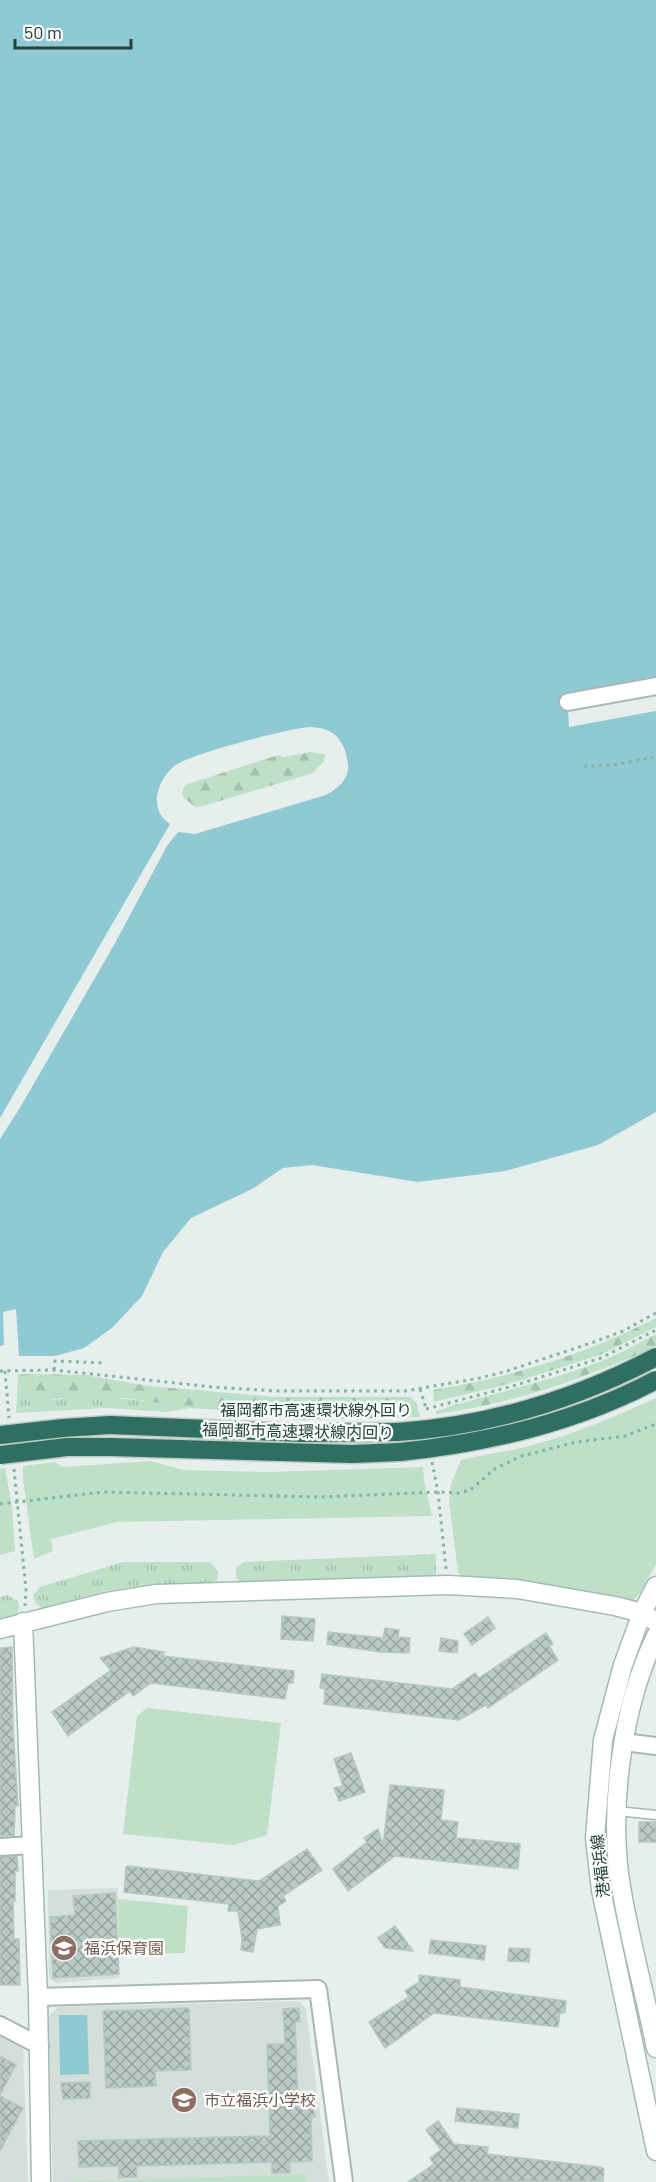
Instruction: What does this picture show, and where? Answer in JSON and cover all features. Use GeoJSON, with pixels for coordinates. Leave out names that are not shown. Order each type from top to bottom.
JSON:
{"type":"FeatureCollection","features":[{"type":"Feature","properties":{"kind":"highway","name":"福岡都市高速環状線外回り"},"geometry":{"type":"LineString","coordinates":[[5,1429],[110,1425],[303,1433],[422,1430],[491,1418],[539,1406],[580,1393],[656,1357]]}},
{"type":"Feature","properties":{"kind":"highway","name":"福岡都市高速環状線内回り"},"geometry":{"type":"LineString","coordinates":[[0,1455],[67,1447],[342,1454],[400,1452],[496,1438],[588,1412],[656,1380]]}},
{"type":"Feature","properties":{"kind":"street"},"geometry":{"type":"LineString","coordinates":[[568,702],[656,686]]}},
{"type":"Feature","properties":{"kind":"street"},"geometry":{"type":"LineString","coordinates":[[0,1629],[107,1602],[156,1593],[448,1586],[517,1589],[615,1606],[649,1618]]}},
{"type":"Feature","properties":{"kind":"street","name":"港福浜線"},"geometry":{"type":"LineString","coordinates":[[656,1586],[649,1618],[623,1665],[603,1740],[595,1838],[601,1890],[656,2151]]}},
{"type":"Feature","properties":{"kind":"street"},"geometry":{"type":"LineString","coordinates":[[23,1622],[40,2046],[41,2182]]}},
{"type":"Feature","properties":{"kind":"street","name":"港福浜線"},"geometry":{"type":"LineString","coordinates":[[656,1636],[648,1652],[636,1689],[624,1742],[615,1828],[620,1886],[654,2029],[656,2048]]}},
{"type":"Feature","properties":{"kind":"street"},"geometry":{"type":"LineString","coordinates":[[624,1742],[656,1746]]}},
{"type":"Feature","properties":{"kind":"street"},"geometry":{"type":"LineString","coordinates":[[0,1847],[32,1845]]}},
{"type":"Feature","properties":{"kind":"street"},"geometry":{"type":"LineString","coordinates":[[38,1997],[318,1989],[344,2182]]}},
{"type":"Feature","properties":{"kind":"street"},"geometry":{"type":"LineString","coordinates":[[0,2025],[40,2046]]}},
{"type":"Feature","properties":{"kind":"lane"},"geometry":{"type":"LineString","coordinates":[[616,1811],[656,1815]]}},
{"type":"Feature","properties":{"kind":"path"},"geometry":{"type":"LineString","coordinates":[[584,766],[613,765],[656,757]]}},
{"type":"Feature","properties":{"kind":"path"},"geometry":{"type":"LineString","coordinates":[[5,1429],[2,1371],[54,1370],[213,1387],[276,1391],[363,1392],[420,1389],[480,1378],[540,1360],[622,1331],[656,1313]]}},
{"type":"Feature","properties":{"kind":"path"},"geometry":{"type":"LineString","coordinates":[[420,1389],[427,1410],[602,1358],[656,1330]]}},
{"type":"Feature","properties":{"kind":"path"},"geometry":{"type":"LineString","coordinates":[[54,1370],[56,1361],[105,1363]]}},
{"type":"Feature","properties":{"kind":"path"},"geometry":{"type":"LineString","coordinates":[[0,1504],[104,1492],[320,1497],[459,1493],[470,1490],[496,1468],[522,1456],[576,1442],[625,1436],[656,1424]]}},
{"type":"Feature","properties":{"kind":"path"},"geometry":{"type":"LineString","coordinates":[[432,1458],[448,1586]]}},
{"type":"Feature","properties":{"kind":"path"},"geometry":{"type":"LineString","coordinates":[[14,1467],[27,1590],[23,1622]]}},
{"type":"Feature","properties":{"kind":"shaded area"},"geometry":{"type":"Polygon","coordinates":[[[118,1888],[119,1978],[55,1983],[49,1978],[48,1890],[118,1888]]]}},
{"type":"Feature","properties":{"kind":"shaded area","name":"市立福浜小学校"},"geometry":{"type":"Polygon","coordinates":[[[299,2001],[306,2009],[329,2182],[53,2182],[48,2018],[58,2007],[299,2001]]]}},
{"type":"Feature","properties":{"kind":"shaded area"},"geometry":{"type":"Polygon","coordinates":[[[0,2036],[23,2048],[28,2182],[0,2182],[0,2036]]]}},
{"type":"Feature","properties":{"kind":"green space"},"geometry":{"type":"Polygon","coordinates":[[[310,752],[325,754],[324,761],[313,773],[203,806],[195,807],[183,797],[185,785],[278,755],[284,757],[310,752]]]}},
{"type":"Feature","properties":{"kind":"green space"},"geometry":{"type":"Polygon","coordinates":[[[656,1318],[656,1327],[600,1355],[512,1383],[434,1402],[433,1390],[519,1371],[575,1354],[656,1318]]]}},
{"type":"Feature","properties":{"kind":"green space"},"geometry":{"type":"Polygon","coordinates":[[[656,1334],[656,1347],[575,1379],[495,1403],[437,1414],[436,1411],[602,1361],[656,1334]]]}},
{"type":"Feature","properties":{"kind":"green space"},"geometry":{"type":"Polygon","coordinates":[[[18,1374],[39,1374],[33,1380],[34,1404],[92,1397],[190,1408],[167,1412],[107,1408],[16,1413],[18,1374]]]}},
{"type":"Feature","properties":{"kind":"green space"},"geometry":{"type":"Polygon","coordinates":[[[39,1374],[85,1375],[149,1386],[276,1397],[410,1397],[416,1402],[420,1417],[297,1420],[263,1413],[190,1408],[125,1398],[59,1398],[34,1404],[25,1398],[33,1380],[39,1374]]]}},
{"type":"Feature","properties":{"kind":"green space"},"geometry":{"type":"Polygon","coordinates":[[[656,1398],[656,1564],[640,1594],[631,1602],[464,1580],[458,1572],[449,1501],[451,1484],[461,1460],[525,1447],[575,1432],[656,1398]]]}},
{"type":"Feature","properties":{"kind":"green space"},"geometry":{"type":"Polygon","coordinates":[[[151,1461],[184,1470],[269,1472],[423,1467],[432,1516],[117,1522],[51,1539],[53,1551],[34,1559],[23,1466],[55,1462],[63,1467],[151,1461]]]}},
{"type":"Feature","properties":{"kind":"green space"},"geometry":{"type":"Polygon","coordinates":[[[5,1468],[12,1507],[15,1551],[0,1555],[0,1469],[5,1468]]]}},
{"type":"Feature","properties":{"kind":"green space"},"geometry":{"type":"Polygon","coordinates":[[[436,1554],[436,1575],[431,1580],[241,1583],[236,1577],[236,1567],[245,1562],[436,1554]]]}},
{"type":"Feature","properties":{"kind":"green space"},"geometry":{"type":"Polygon","coordinates":[[[123,1562],[210,1562],[218,1571],[217,1580],[194,1586],[107,1591],[43,1609],[36,1604],[33,1596],[40,1587],[123,1562]]]}},
{"type":"Feature","properties":{"kind":"green space"},"geometry":{"type":"Polygon","coordinates":[[[7,1595],[18,1601],[19,1610],[12,1617],[0,1621],[0,1597],[7,1595]]]}},
{"type":"Feature","properties":{"kind":"green space"},"geometry":{"type":"Polygon","coordinates":[[[147,1708],[281,1723],[267,1835],[234,1845],[123,1834],[137,1716],[147,1708]]]}},
{"type":"Feature","properties":{"kind":"green space"},"geometry":{"type":"Polygon","coordinates":[[[118,1899],[188,1906],[185,1953],[119,1954],[118,1899]]]}},
{"type":"Feature","properties":{"kind":"green space"},"geometry":{"type":"Polygon","coordinates":[[[306,2174],[305,2182],[66,2182],[306,2174]]]}},
{"type":"Feature","properties":{"kind":"water"},"geometry":{"type":"Polygon","coordinates":[[[0,0],[656,0],[656,679],[560,696],[562,710],[568,709],[569,727],[656,711],[656,1112],[598,1145],[505,1171],[418,1182],[312,1165],[283,1168],[252,1189],[191,1218],[163,1252],[142,1296],[112,1328],[84,1348],[55,1356],[19,1356],[16,1309],[3,1312],[4,1345],[0,1346],[0,1139],[114,945],[167,846],[178,832],[195,834],[326,795],[342,782],[347,774],[348,764],[344,747],[334,734],[324,729],[310,727],[218,749],[183,761],[171,769],[160,784],[157,801],[160,813],[170,824],[0,1118],[0,0]]]}},
{"type":"Feature","properties":{"kind":"water"},"geometry":{"type":"Polygon","coordinates":[[[59,2015],[87,2015],[89,2074],[60,2075],[59,2015]]]}},
{"type":"Feature","properties":{"kind":"building"},"geometry":{"type":"Polygon","coordinates":[[[282,1616],[315,1619],[313,1641],[281,1639],[282,1616]]]}},
{"type":"Feature","properties":{"kind":"building"},"geometry":{"type":"Polygon","coordinates":[[[488,1617],[495,1628],[472,1645],[464,1634],[488,1617]]]}},
{"type":"Feature","properties":{"kind":"building"},"geometry":{"type":"Polygon","coordinates":[[[385,1628],[399,1630],[398,1637],[410,1638],[409,1653],[380,1652],[327,1644],[328,1632],[383,1638],[385,1628]]]}},
{"type":"Feature","properties":{"kind":"building"},"geometry":{"type":"Polygon","coordinates":[[[546,1633],[553,1644],[549,1646],[558,1660],[488,1708],[486,1705],[459,1720],[324,1704],[325,1689],[320,1688],[322,1674],[452,1689],[475,1673],[479,1678],[546,1633]]]}},
{"type":"Feature","properties":{"kind":"building"},"geometry":{"type":"Polygon","coordinates":[[[441,1638],[458,1641],[457,1653],[439,1651],[441,1638]]]}},
{"type":"Feature","properties":{"kind":"building"},"geometry":{"type":"Polygon","coordinates":[[[12,1647],[13,1728],[18,1806],[15,1806],[14,1836],[0,1836],[0,1648],[12,1647]]]}},
{"type":"Feature","properties":{"kind":"building"},"geometry":{"type":"Polygon","coordinates":[[[134,1647],[164,1652],[163,1656],[294,1671],[293,1683],[288,1683],[285,1699],[151,1683],[133,1696],[130,1691],[68,1736],[52,1712],[111,1670],[100,1658],[134,1647]]]}},
{"type":"Feature","properties":{"kind":"building"},"geometry":{"type":"Polygon","coordinates":[[[351,1753],[365,1792],[339,1801],[334,1788],[343,1786],[334,1759],[351,1753]]]}},
{"type":"Feature","properties":{"kind":"building"},"geometry":{"type":"Polygon","coordinates":[[[390,1785],[444,1790],[441,1820],[458,1822],[456,1838],[520,1844],[518,1869],[395,1856],[348,1891],[333,1869],[367,1842],[364,1838],[378,1829],[383,1845],[390,1785]]]}},
{"type":"Feature","properties":{"kind":"building"},"geometry":{"type":"Polygon","coordinates":[[[639,1822],[656,1822],[656,1842],[639,1842],[639,1822]]]}},
{"type":"Feature","properties":{"kind":"building"},"geometry":{"type":"Polygon","coordinates":[[[307,1849],[322,1870],[283,1896],[286,1901],[278,1906],[280,1925],[257,1929],[253,1952],[241,1950],[242,1939],[238,1911],[228,1911],[229,1904],[124,1892],[126,1867],[128,1866],[259,1881],[307,1849]]]}},
{"type":"Feature","properties":{"kind":"building"},"geometry":{"type":"Polygon","coordinates":[[[17,1856],[18,1871],[15,1871],[15,1901],[13,1901],[14,1939],[19,1939],[20,1985],[0,1985],[0,1857],[17,1856]]]}},
{"type":"Feature","properties":{"kind":"building"},"geometry":{"type":"Polygon","coordinates":[[[115,1893],[119,1974],[53,1978],[50,1917],[75,1915],[73,1896],[115,1893]]]}},
{"type":"Feature","properties":{"kind":"building"},"geometry":{"type":"Polygon","coordinates":[[[395,1926],[413,1951],[385,1948],[378,1938],[395,1926]]]}},
{"type":"Feature","properties":{"kind":"building"},"geometry":{"type":"Polygon","coordinates":[[[431,1940],[486,1946],[484,1960],[429,1953],[431,1940]]]}},
{"type":"Feature","properties":{"kind":"building"},"geometry":{"type":"Polygon","coordinates":[[[509,1948],[530,1949],[529,1962],[508,1961],[509,1948]]]}},
{"type":"Feature","properties":{"kind":"building"},"geometry":{"type":"Polygon","coordinates":[[[419,1975],[460,1980],[460,1987],[566,2001],[565,2013],[560,2013],[558,2027],[434,2013],[385,2048],[369,2022],[409,1997],[405,1991],[419,1982],[419,1975]]]}},
{"type":"Feature","properties":{"kind":"building"},"geometry":{"type":"Polygon","coordinates":[[[189,2008],[191,2070],[155,2071],[156,2086],[106,2088],[103,2011],[189,2008]]]}},
{"type":"Feature","properties":{"kind":"building"},"geometry":{"type":"Polygon","coordinates":[[[299,2008],[300,2022],[295,2022],[298,2100],[312,2098],[315,2117],[311,2117],[312,2161],[290,2162],[290,2173],[272,2173],[272,2162],[136,2166],[137,2177],[119,2178],[119,2166],[79,2167],[78,2141],[270,2136],[267,2044],[285,2044],[283,2009],[299,2008]]]}},
{"type":"Feature","properties":{"kind":"building"},"geometry":{"type":"Polygon","coordinates":[[[0,2056],[16,2065],[0,2095],[0,2056]]]}},
{"type":"Feature","properties":{"kind":"building"},"geometry":{"type":"Polygon","coordinates":[[[90,2082],[90,2098],[63,2099],[61,2083],[90,2082]]]}},
{"type":"Feature","properties":{"kind":"building"},"geometry":{"type":"Polygon","coordinates":[[[0,2096],[23,2108],[0,2151],[0,2096]]]}},
{"type":"Feature","properties":{"kind":"building"},"geometry":{"type":"Polygon","coordinates":[[[457,2108],[519,2114],[518,2128],[455,2121],[457,2108]]]}},
{"type":"Feature","properties":{"kind":"building"},"geometry":{"type":"Polygon","coordinates":[[[438,2121],[454,2144],[488,2147],[487,2154],[600,2167],[604,2169],[603,2181],[408,2182],[434,2164],[430,2158],[441,2150],[426,2130],[438,2121]]]}},
{"type":"Feature","properties":{"kind":"place","name":"福浜保育園"},"geometry":{"type":"Point","coordinates":[64,1948]}},
{"type":"Feature","properties":{"kind":"place","name":"市立福浜小学校"},"geometry":{"type":"Point","coordinates":[184,2100]}}]}
